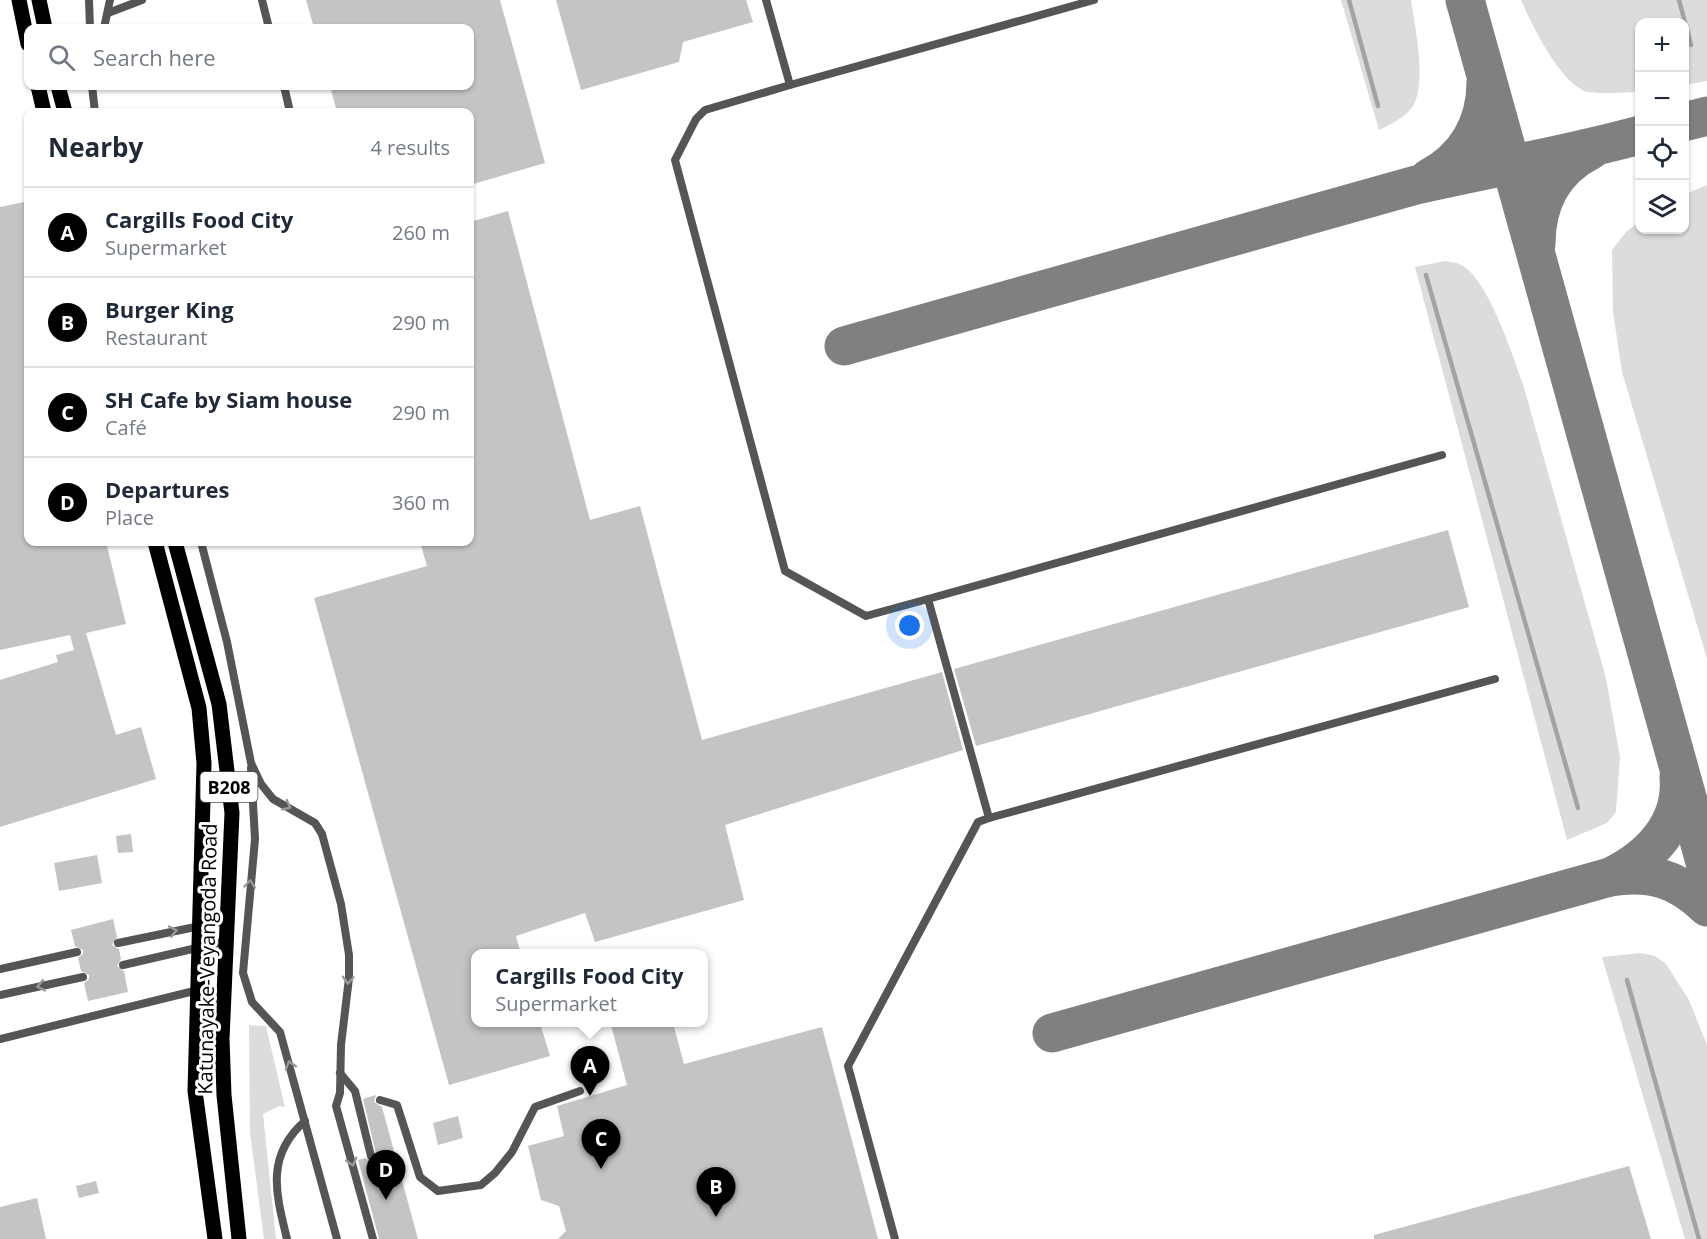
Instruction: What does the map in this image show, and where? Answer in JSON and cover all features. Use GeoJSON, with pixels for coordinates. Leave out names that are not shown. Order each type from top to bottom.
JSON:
{"type":"FeatureCollection","features":[{"type":"Feature","properties":{"kind":"main road"},"geometry":{"type":"LineString","coordinates":[[19,0],[24,24]]}},
{"type":"Feature","properties":{"kind":"main road"},"geometry":{"type":"LineString","coordinates":[[39,0],[44,24]]}},
{"type":"Feature","properties":{"kind":"main road"},"geometry":{"type":"LineString","coordinates":[[39,90],[43,108]]}},
{"type":"Feature","properties":{"kind":"main road"},"geometry":{"type":"LineString","coordinates":[[59,90],[64,108]]}},
{"type":"Feature","properties":{"kind":"main road","name":"Katunayake-Veyangoda Road"},"geometry":{"type":"LineString","coordinates":[[156,546],[199,708],[206,798],[195,1091],[215,1239]]}},
{"type":"Feature","properties":{"kind":"main road","name":"Katunayake-Veyangoda Road"},"geometry":{"type":"LineString","coordinates":[[176,546],[219,704],[232,813],[222,1039],[224,1095],[239,1239]]}},
{"type":"Feature","properties":{"kind":"lane"},"geometry":{"type":"LineString","coordinates":[[89,0],[90,24]]}},
{"type":"Feature","properties":{"kind":"lane"},"geometry":{"type":"LineString","coordinates":[[105,24],[110,0]]}},
{"type":"Feature","properties":{"kind":"lane"},"geometry":{"type":"LineString","coordinates":[[108,13],[142,0]]}},
{"type":"Feature","properties":{"kind":"lane"},"geometry":{"type":"LineString","coordinates":[[262,0],[268,24]]}},
{"type":"Feature","properties":{"kind":"lane"},"geometry":{"type":"LineString","coordinates":[[766,0],[790,85]]}},
{"type":"Feature","properties":{"kind":"lane"},"geometry":{"type":"LineString","coordinates":[[1094,0],[705,110],[696,119],[675,160],[785,571],[866,616],[1442,455]]}},
{"type":"Feature","properties":{"kind":"lane"},"geometry":{"type":"LineString","coordinates":[[92,90],[95,108]]}},
{"type":"Feature","properties":{"kind":"lane"},"geometry":{"type":"LineString","coordinates":[[285,90],[289,108]]}},
{"type":"Feature","properties":{"kind":"lane"},"geometry":{"type":"LineString","coordinates":[[202,546],[227,642],[251,763],[255,839],[243,973],[252,1002],[280,1032],[337,1239]]}},
{"type":"Feature","properties":{"kind":"lane"},"geometry":{"type":"LineString","coordinates":[[928,599],[989,818]]}},
{"type":"Feature","properties":{"kind":"lane"},"geometry":{"type":"LineString","coordinates":[[895,1239],[848,1066],[978,822],[1495,679]]}},
{"type":"Feature","properties":{"kind":"lane"},"geometry":{"type":"LineString","coordinates":[[251,763],[273,799],[315,823],[322,834],[340,904],[349,955],[340,1093],[336,1106],[373,1239]]}},
{"type":"Feature","properties":{"kind":"lane"},"geometry":{"type":"LineString","coordinates":[[118,943],[229,920]]}},
{"type":"Feature","properties":{"kind":"lane"},"geometry":{"type":"LineString","coordinates":[[123,965],[227,941]]}},
{"type":"Feature","properties":{"kind":"lane"},"geometry":{"type":"LineString","coordinates":[[0,969],[77,952]]}},
{"type":"Feature","properties":{"kind":"lane"},"geometry":{"type":"LineString","coordinates":[[0,995],[82,977]]}},
{"type":"Feature","properties":{"kind":"lane"},"geometry":{"type":"LineString","coordinates":[[0,1039],[198,990]]}},
{"type":"Feature","properties":{"kind":"lane"},"geometry":{"type":"LineString","coordinates":[[340,1073],[361,1098],[371,1156]]}},
{"type":"Feature","properties":{"kind":"lane"},"geometry":{"type":"LineString","coordinates":[[380,1100],[397,1105],[420,1177],[438,1191],[449,1191],[481,1185],[495,1173],[512,1152],[535,1107],[580,1091]]}},
{"type":"Feature","properties":{"kind":"lane"},"geometry":{"type":"LineString","coordinates":[[287,1239],[275,1189],[284,1146],[291,1134],[305,1122]]}},
{"type":"Feature","properties":{"kind":"shaded area"},"geometry":{"type":"Polygon","coordinates":[[[1341,0],[1411,0],[1420,69],[1417,96],[1413,106],[1406,114],[1379,130],[1341,0]]]}},
{"type":"Feature","properties":{"kind":"shaded area"},"geometry":{"type":"Polygon","coordinates":[[[1521,0],[1707,0],[1707,81],[1689,84],[1689,18],[1635,18],[1635,92],[1584,91],[1564,75],[1539,37],[1521,0]]]}},
{"type":"Feature","properties":{"kind":"shaded area"},"geometry":{"type":"Polygon","coordinates":[[[1707,185],[1707,659],[1622,372],[1613,312],[1612,250],[1626,232],[1635,225],[1635,234],[1689,234],[1689,192],[1707,185]]]}},
{"type":"Feature","properties":{"kind":"shaded area"},"geometry":{"type":"Polygon","coordinates":[[[1445,261],[1459,264],[1469,271],[1479,283],[1506,337],[1523,384],[1606,678],[1620,757],[1616,812],[1607,823],[1567,840],[1415,267],[1445,261]]]}},
{"type":"Feature","properties":{"kind":"shaded area"},"geometry":{"type":"Polygon","coordinates":[[[1641,953],[1655,956],[1666,964],[1689,1000],[1707,1045],[1707,1239],[1685,1239],[1602,957],[1641,953]]]}},
{"type":"Feature","properties":{"kind":"shaded area"},"geometry":{"type":"Polygon","coordinates":[[[249,1025],[266,1026],[285,1107],[279,1106],[263,1114],[276,1239],[264,1239],[250,1133],[249,1025]]]}},
{"type":"Feature","properties":{"kind":"building"},"geometry":{"type":"Polygon","coordinates":[[[306,0],[500,0],[545,163],[474,184],[474,108],[336,108],[331,90],[474,90],[474,24],[313,24],[306,0]]]}},
{"type":"Feature","properties":{"kind":"building"},"geometry":{"type":"Polygon","coordinates":[[[556,0],[746,0],[753,22],[683,42],[679,62],[581,90],[556,0]]]}},
{"type":"Feature","properties":{"kind":"building"},"geometry":{"type":"Polygon","coordinates":[[[24,202],[24,546],[107,546],[126,624],[86,633],[116,735],[141,727],[156,779],[0,827],[0,680],[58,662],[56,655],[74,650],[70,635],[0,650],[0,207],[24,202]]]}},
{"type":"Feature","properties":{"kind":"building"},"geometry":{"type":"Polygon","coordinates":[[[508,211],[590,520],[640,506],[702,740],[942,672],[963,750],[725,825],[744,900],[595,942],[585,913],[516,936],[520,949],[471,949],[471,1027],[541,1027],[550,1056],[449,1085],[314,598],[427,566],[421,546],[474,546],[474,221],[508,211]]]}},
{"type":"Feature","properties":{"kind":"building"},"geometry":{"type":"Polygon","coordinates":[[[1448,530],[1469,607],[976,746],[954,669],[1448,530]]]}},
{"type":"Feature","properties":{"kind":"building"},"geometry":{"type":"Polygon","coordinates":[[[131,834],[133,852],[118,853],[116,836],[131,834]]]}},
{"type":"Feature","properties":{"kind":"building"},"geometry":{"type":"Polygon","coordinates":[[[97,855],[102,883],[59,891],[54,863],[97,855]]]}},
{"type":"Feature","properties":{"kind":"building"},"geometry":{"type":"Polygon","coordinates":[[[113,919],[117,937],[112,945],[119,949],[121,959],[117,966],[124,971],[128,992],[88,1001],[84,983],[89,979],[89,975],[81,971],[78,958],[83,954],[83,950],[75,946],[71,930],[113,919]]]}},
{"type":"Feature","properties":{"kind":"building"},"geometry":{"type":"Polygon","coordinates":[[[612,1027],[674,1027],[684,1064],[822,1027],[878,1239],[558,1239],[566,1231],[559,1206],[541,1200],[528,1146],[564,1136],[557,1106],[627,1085],[612,1027]]]}},
{"type":"Feature","properties":{"kind":"building"},"geometry":{"type":"Polygon","coordinates":[[[376,1095],[374,1102],[382,1107],[418,1239],[379,1239],[358,1160],[365,1158],[372,1162],[377,1158],[363,1099],[376,1095]]]}},
{"type":"Feature","properties":{"kind":"building"},"geometry":{"type":"Polygon","coordinates":[[[458,1116],[463,1138],[438,1145],[433,1123],[458,1116]]]}},
{"type":"Feature","properties":{"kind":"building"},"geometry":{"type":"Polygon","coordinates":[[[1629,1166],[1651,1239],[1374,1239],[1374,1235],[1629,1166]]]}},
{"type":"Feature","properties":{"kind":"building"},"geometry":{"type":"Polygon","coordinates":[[[96,1181],[99,1193],[79,1198],[76,1186],[96,1181]]]}},
{"type":"Feature","properties":{"kind":"building"},"geometry":{"type":"Polygon","coordinates":[[[37,1198],[46,1239],[0,1239],[0,1207],[37,1198]]]}},
{"type":"Feature","properties":{"kind":"waterway"},"geometry":{"type":"LineString","coordinates":[[1349,0],[1378,106]]}},
{"type":"Feature","properties":{"kind":"waterway"},"geometry":{"type":"LineString","coordinates":[[1679,0],[1691,45]]}},
{"type":"Feature","properties":{"kind":"waterway"},"geometry":{"type":"LineString","coordinates":[[1426,275],[1578,808]]}},
{"type":"Feature","properties":{"kind":"waterway"},"geometry":{"type":"LineString","coordinates":[[1627,980],[1699,1239]]}},
{"type":"Feature","properties":{"kind":"taxiway"},"geometry":{"type":"LineString","coordinates":[[1465,0],[1707,869]]}},
{"type":"Feature","properties":{"kind":"taxiway"},"geometry":{"type":"LineString","coordinates":[[1429,178],[1454,161],[1471,139],[1482,112],[1486,82]]}},
{"type":"Feature","properties":{"kind":"taxiway"},"geometry":{"type":"LineString","coordinates":[[1689,121],[1707,116]]}},
{"type":"Feature","properties":{"kind":"taxiway"},"geometry":{"type":"LineString","coordinates":[[844,346],[1416,185],[1635,136]]}},
{"type":"Feature","properties":{"kind":"taxiway"},"geometry":{"type":"LineString","coordinates":[[1536,244],[1539,215],[1549,189],[1566,167],[1591,150]]}},
{"type":"Feature","properties":{"kind":"taxiway"},"geometry":{"type":"LineString","coordinates":[[1052,1033],[1610,877],[1638,860],[1661,837],[1676,810],[1679,777]]}},
{"type":"Feature","properties":{"kind":"taxiway"},"geometry":{"type":"LineString","coordinates":[[1610,877],[1638,875],[1662,879],[1685,889],[1707,907]]}},
{"type":"Feature","properties":{"kind":"place","name":"Cargills Food City"},"geometry":{"type":"Point","coordinates":[590,1096]}},
{"type":"Feature","properties":{"kind":"place","name":"SH Cafe by Siam house"},"geometry":{"type":"Point","coordinates":[601,1169]}},
{"type":"Feature","properties":{"kind":"place","name":"Departures"},"geometry":{"type":"Point","coordinates":[386,1200]}},
{"type":"Feature","properties":{"kind":"place","name":"Burger King"},"geometry":{"type":"Point","coordinates":[716,1217]}}]}
